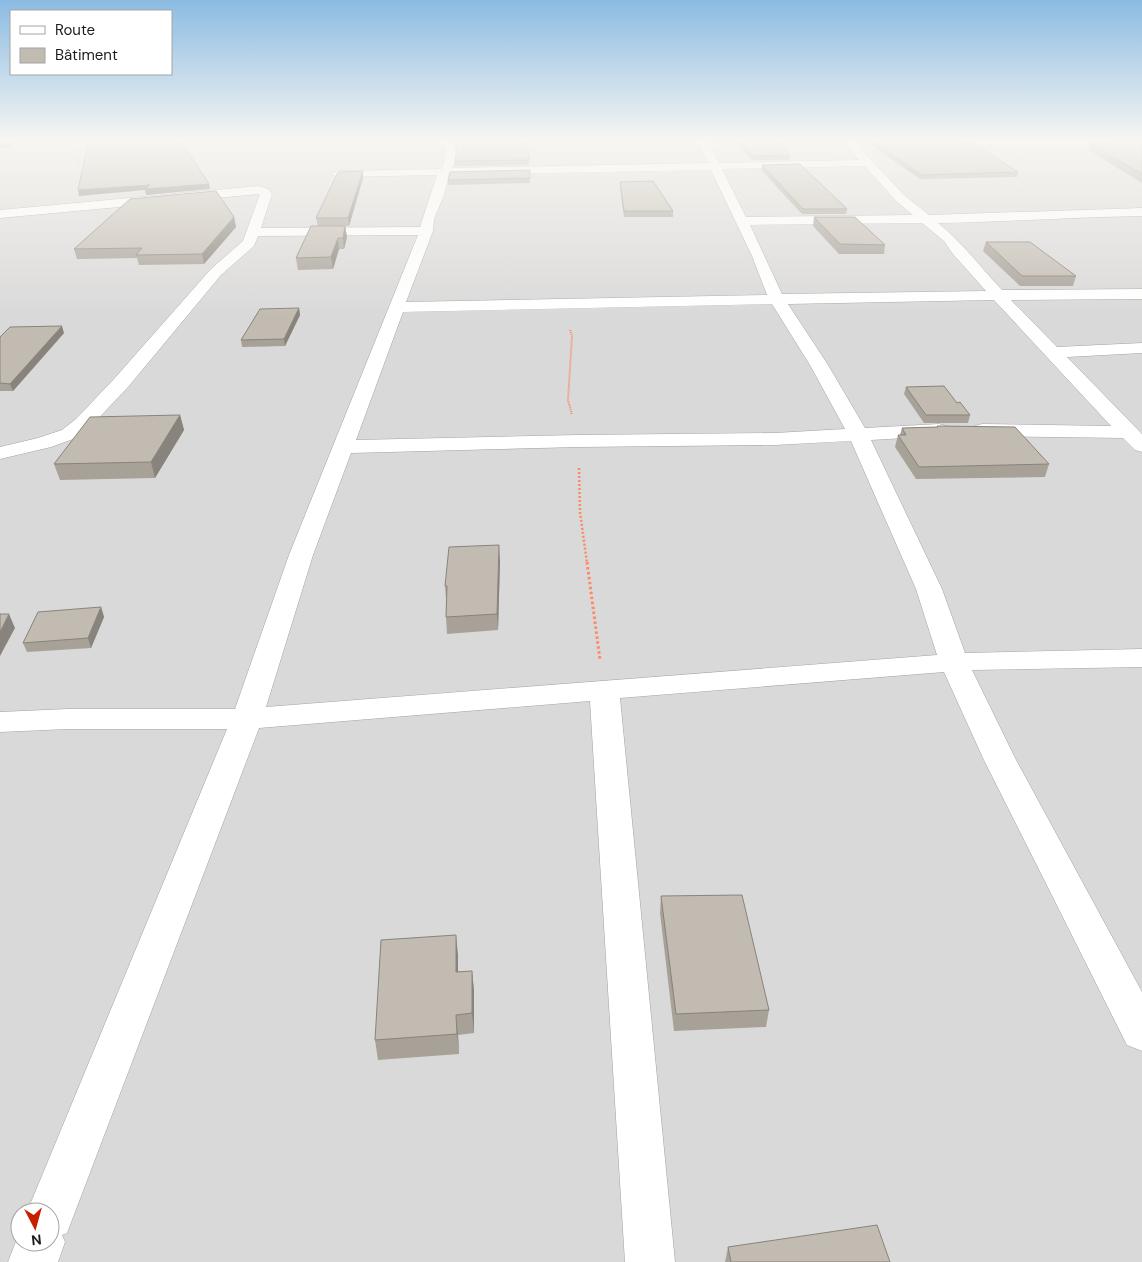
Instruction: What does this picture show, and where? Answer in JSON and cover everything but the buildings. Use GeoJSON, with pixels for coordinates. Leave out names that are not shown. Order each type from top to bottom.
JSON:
{"type":"FeatureCollection","features":[{"type":"Feature","properties":{"kind":"street"},"geometry":{"type":"LineString","coordinates":[[0,214],[163,199]]}},
{"type":"Feature","properties":{"kind":"street"},"geometry":{"type":"LineString","coordinates":[[0,453],[44,443],[69,434],[83,423],[121,383],[216,272],[236,257],[249,243],[264,199]]}},
{"type":"Feature","properties":{"kind":"street"},"geometry":{"type":"LineString","coordinates":[[55,1202],[247,719],[301,555],[397,308],[436,199]]}},
{"type":"Feature","properties":{"kind":"street"},"geometry":{"type":"LineString","coordinates":[[732,199],[759,256],[776,298],[819,365],[858,434],[929,589],[954,662],[999,758],[1142,1032]]}},
{"type":"Feature","properties":{"kind":"street"},"geometry":{"type":"LineString","coordinates":[[901,199],[949,238],[958,251],[997,294],[1135,439]]}},
{"type":"Feature","properties":{"kind":"street"},"geometry":{"type":"LineString","coordinates":[[742,221],[995,218],[1065,213],[1142,212]]}},
{"type":"Feature","properties":{"kind":"street"},"geometry":{"type":"LineString","coordinates":[[252,232],[426,231]]}},
{"type":"Feature","properties":{"kind":"street"},"geometry":{"type":"LineString","coordinates":[[397,308],[540,306],[776,298],[997,294],[1142,294]]}},
{"type":"Feature","properties":{"kind":"street"},"geometry":{"type":"LineString","coordinates":[[1053,352],[1142,348]]}},
{"type":"Feature","properties":{"kind":"street"},"geometry":{"type":"LineString","coordinates":[[344,447],[578,441],[775,439],[934,430],[1135,439]]}},
{"type":"Feature","properties":{"kind":"street"},"geometry":{"type":"LineString","coordinates":[[0,722],[68,719],[247,719],[954,662],[1142,658]]}},
{"type":"Feature","properties":{"kind":"street"},"geometry":{"type":"LineString","coordinates":[[604,690],[650,1262]]}},
{"type":"Feature","properties":{"kind":"path"},"geometry":{"type":"LineString","coordinates":[[540,306],[568,326],[572,336],[568,400],[578,441],[580,512],[604,690]]}},
{"type":"Feature","properties":{"kind":"shaded area"},"geometry":{"type":"Polygon","coordinates":[[[0,199],[1142,199],[1142,1262],[0,1262],[0,199]]]}}]}
